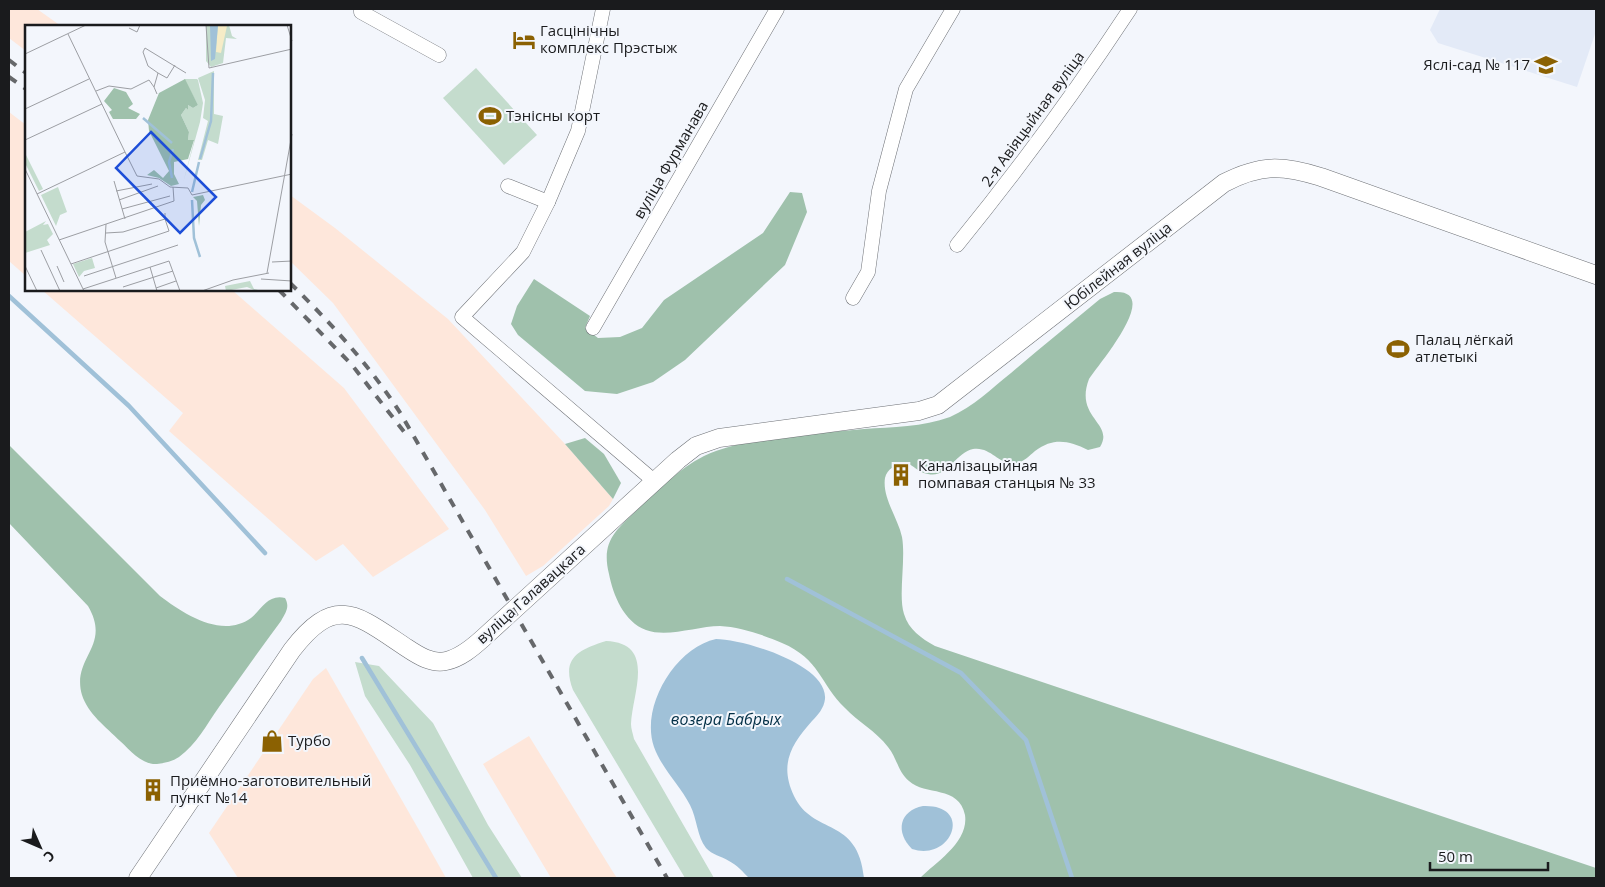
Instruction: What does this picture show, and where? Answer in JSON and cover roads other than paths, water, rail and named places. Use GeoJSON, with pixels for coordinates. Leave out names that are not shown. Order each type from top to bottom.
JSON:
{"type":"FeatureCollection","features":[{"type":"Feature","properties":{"kind":"street"},"geometry":{"type":"LineString","coordinates":[[361,9],[361,12],[439,54]]}},
{"type":"Feature","properties":{"kind":"street"},"geometry":{"type":"LineString","coordinates":[[603,9],[578,131],[548,202],[523,252],[462,317],[654,481]]}},
{"type":"Feature","properties":{"kind":"street","name":"вуліца Фурманава"},"geometry":{"type":"LineString","coordinates":[[593,328],[777,9]]}},
{"type":"Feature","properties":{"kind":"street"},"geometry":{"type":"LineString","coordinates":[[853,298],[868,272],[879,191],[906,89],[953,9]]}},
{"type":"Feature","properties":{"kind":"street","name":"2-я Авіяцыйная вуліца"},"geometry":{"type":"LineString","coordinates":[[957,245],[1018,170],[1065,106],[1130,9]]}},
{"type":"Feature","properties":{"kind":"street","name":"Юбілейная вуліца"},"geometry":{"type":"LineString","coordinates":[[654,481],[696,446],[719,438],[919,411],[938,405],[1224,182],[1246,171],[1278,167],[1294,169],[1321,177],[1596,275]]}},
{"type":"Feature","properties":{"kind":"street"},"geometry":{"type":"LineString","coordinates":[[508,186],[548,202]]}},
{"type":"Feature","properties":{"kind":"street","name":"вуліца Галавацкага"},"geometry":{"type":"LineString","coordinates":[[138,878],[292,650],[317,622],[332,616],[353,617],[373,626],[428,660],[453,659],[482,639],[654,481]]}},
{"type":"Feature","properties":{"kind":"water","name":"возера Бабрых"},"geometry":{"type":"Polygon","coordinates":[[[716,639],[744,643],[781,656],[813,675],[822,686],[825,699],[822,708],[798,738],[790,756],[788,774],[790,785],[794,796],[802,808],[812,817],[844,835],[853,845],[860,858],[864,878],[749,878],[735,864],[714,854],[703,844],[690,805],[657,755],[651,731],[652,715],[664,681],[675,667],[687,654],[701,645],[716,639]]]}},
{"type":"Feature","properties":{"kind":"water"},"geometry":{"type":"Polygon","coordinates":[[[923,806],[939,808],[948,814],[952,822],[952,832],[947,841],[938,847],[926,851],[912,849],[903,836],[902,829],[904,817],[909,812],[923,806]]]}},
{"type":"Feature","properties":{"kind":"waterway"},"geometry":{"type":"LineString","coordinates":[[9,296],[129,406],[265,553]]}},
{"type":"Feature","properties":{"kind":"waterway"},"geometry":{"type":"LineString","coordinates":[[787,579],[961,673],[1026,740],[1072,878]]}},
{"type":"Feature","properties":{"kind":"waterway"},"geometry":{"type":"LineString","coordinates":[[362,658],[496,878]]}},
{"type":"Feature","properties":{"kind":"railway"},"geometry":{"type":"LineString","coordinates":[[9,60],[25,72]]}},
{"type":"Feature","properties":{"kind":"railway"},"geometry":{"type":"LineString","coordinates":[[9,77],[25,88]]}},
{"type":"Feature","properties":{"kind":"railway"},"geometry":{"type":"LineString","coordinates":[[291,284],[349,346],[401,414],[667,878]]}},
{"type":"Feature","properties":{"kind":"railway"},"geometry":{"type":"LineString","coordinates":[[280,291],[352,365],[405,433]]}},
{"type":"Feature","properties":{"kind":"place","name":"Гасцінічны комплекс Прэстыж"},"geometry":{"type":"Point","coordinates":[524,40]}},
{"type":"Feature","properties":{"kind":"place","name":"Яслі-сад № 117"},"geometry":{"type":"Point","coordinates":[1546,65]}},
{"type":"Feature","properties":{"kind":"place","name":"Тэнісны корт"},"geometry":{"type":"Point","coordinates":[490,116]}},
{"type":"Feature","properties":{"kind":"place","name":"Палац лёгкай атлетыкі"},"geometry":{"type":"Point","coordinates":[1398,349]}},
{"type":"Feature","properties":{"kind":"place","name":"Каналізацыйная помпавая станцыя № 33"},"geometry":{"type":"Point","coordinates":[901,475]}},
{"type":"Feature","properties":{"kind":"place","name":"Турбо"},"geometry":{"type":"Point","coordinates":[272,741]}},
{"type":"Feature","properties":{"kind":"place","name":"Приёмно-заготовительный пункт №14"},"geometry":{"type":"Point","coordinates":[153,790]}}]}
